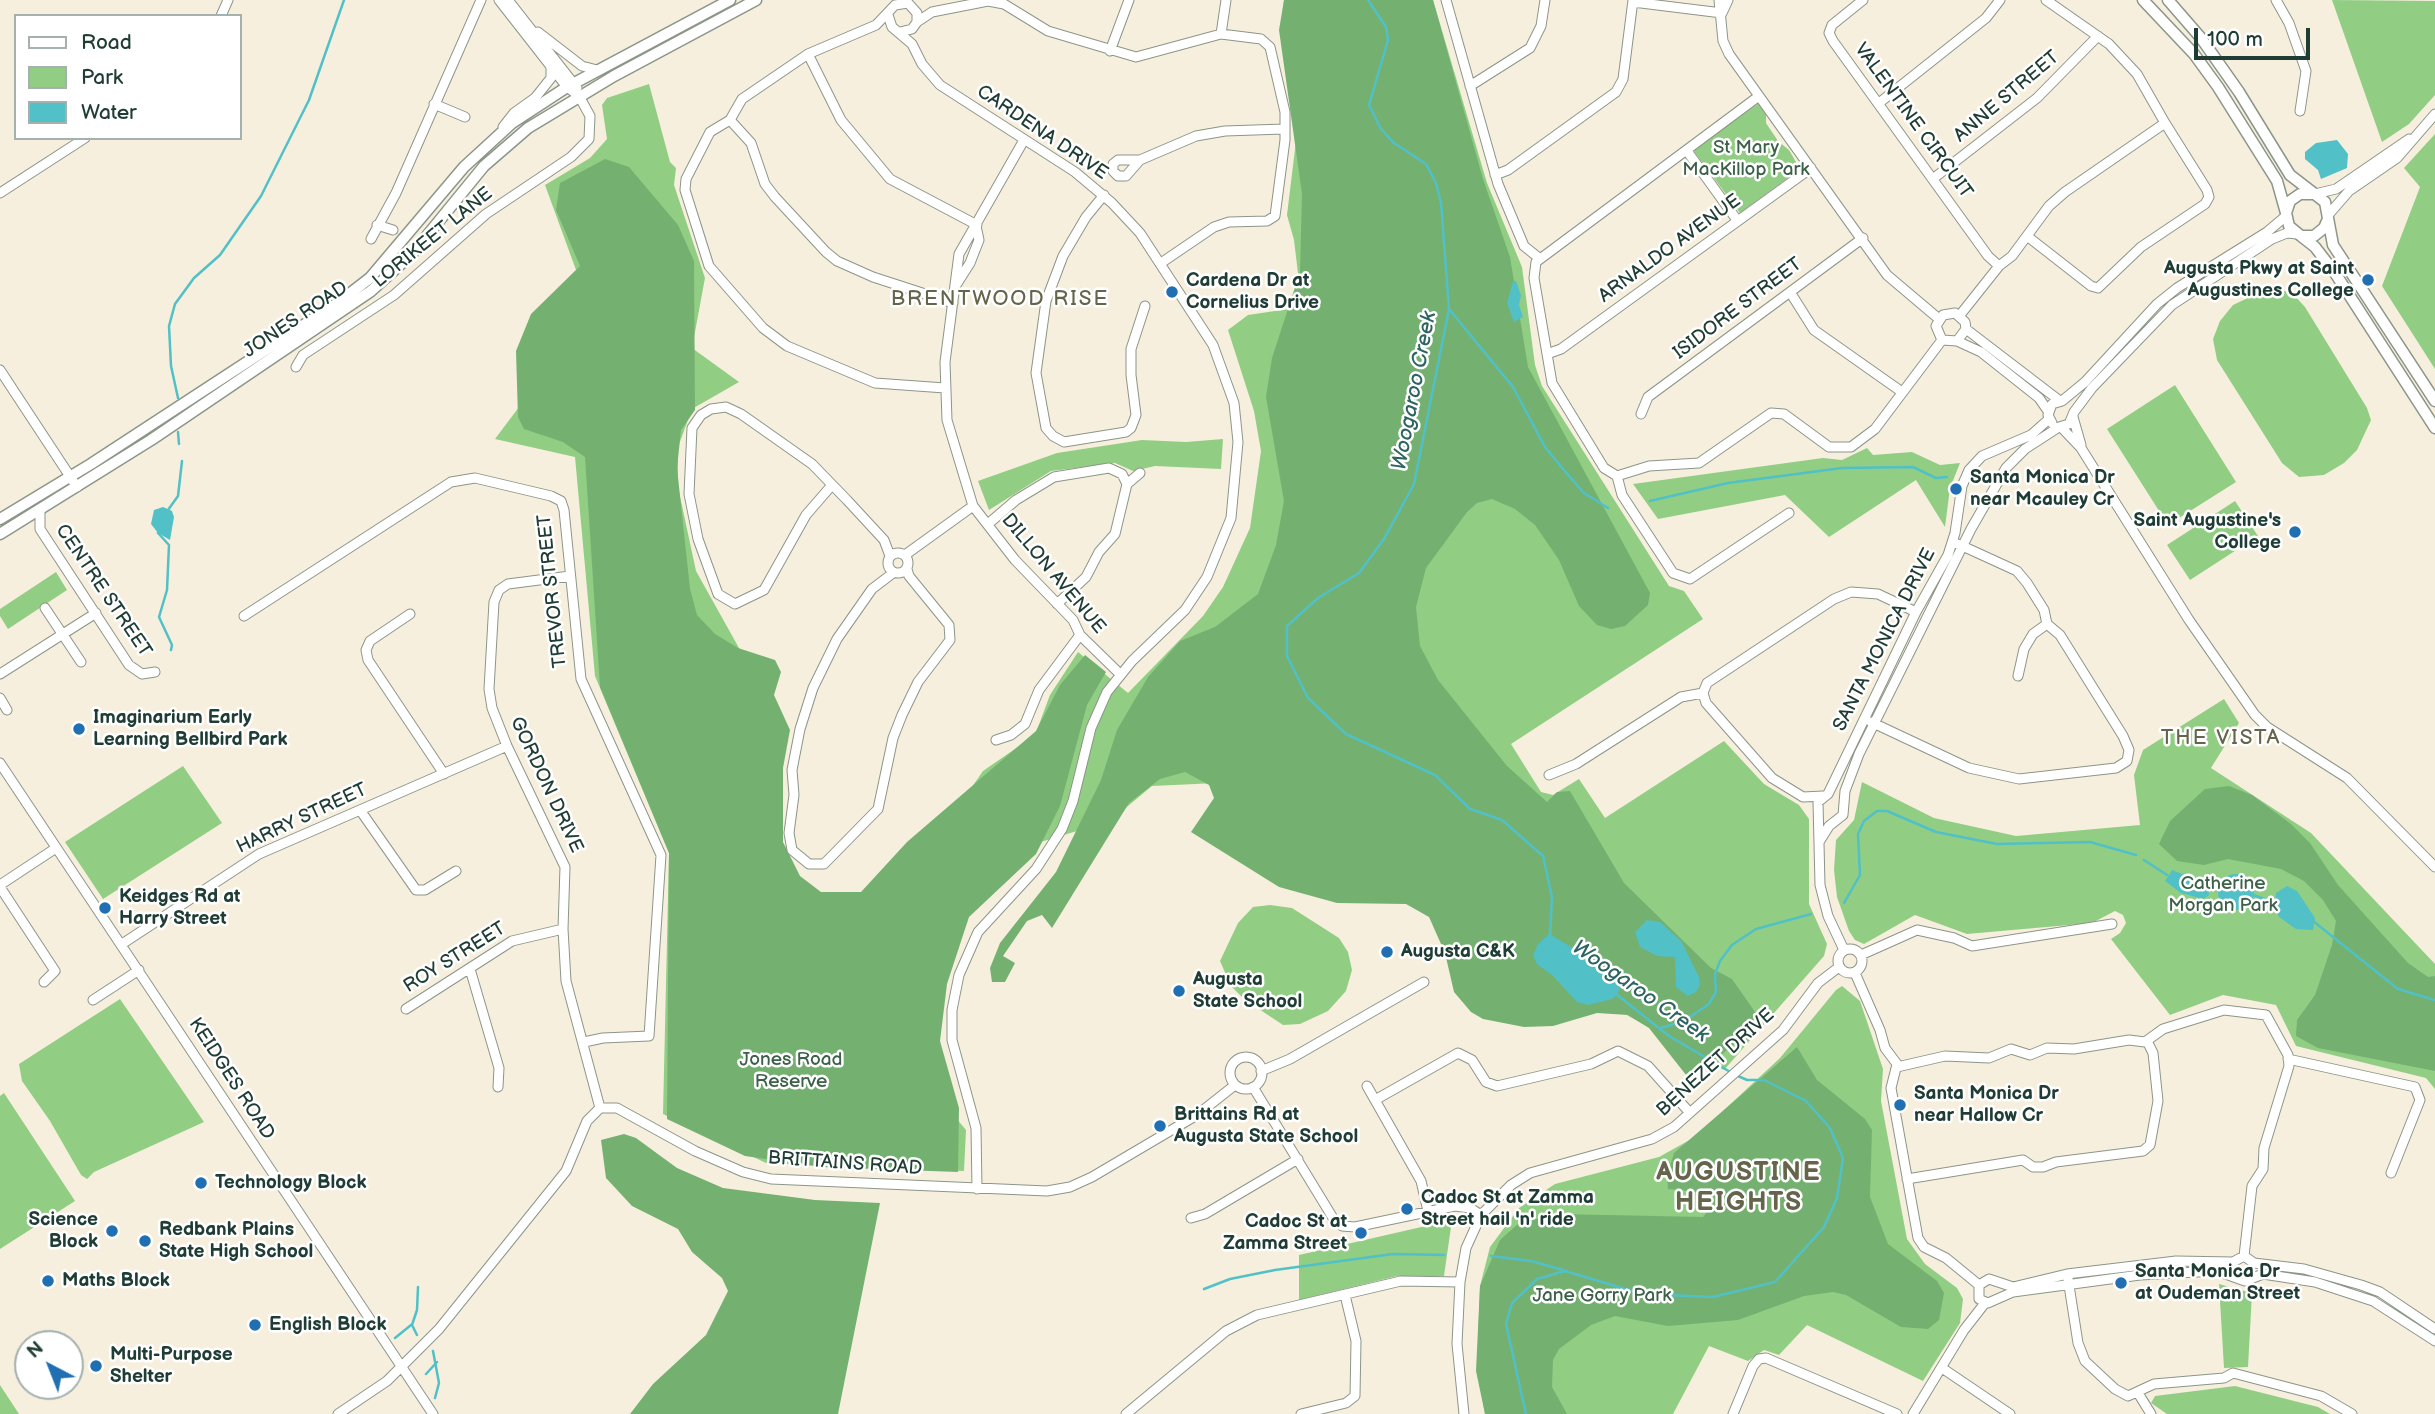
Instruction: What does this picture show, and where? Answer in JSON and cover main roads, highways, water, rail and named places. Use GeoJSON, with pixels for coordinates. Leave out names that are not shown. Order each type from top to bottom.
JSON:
{"type":"FeatureCollection","features":[{"type":"Feature","properties":{"kind":"main road","name":"JONES ROAD"},"geometry":{"type":"LineString","coordinates":[[0,519],[70,477],[349,294],[390,257],[451,182],[498,134],[597,70],[730,0]]}},
{"type":"Feature","properties":{"kind":"main road","name":"JONES ROAD"},"geometry":{"type":"LineString","coordinates":[[0,534],[77,487],[371,291],[412,254],[464,189],[509,142],[579,96],[756,0]]}},
{"type":"Feature","properties":{"kind":"main road"},"geometry":{"type":"LineString","coordinates":[[2143,0],[2194,54],[2218,88],[2281,189],[2289,226],[2315,247],[2335,273],[2435,428]]}},
{"type":"Feature","properties":{"kind":"main road"},"geometry":{"type":"LineString","coordinates":[[2168,0],[2201,38],[2239,92],[2290,175],[2325,202],[2333,245],[2435,401]]}},
{"type":"Feature","properties":{"kind":"main road"},"geometry":{"type":"LineString","coordinates":[[2286,214],[2295,197],[2314,194]]}},
{"type":"Feature","properties":{"kind":"main road"},"geometry":{"type":"LineString","coordinates":[[2299,235],[2319,233],[2329,215]]}},
{"type":"Feature","properties":{"kind":"water"},"geometry":{"type":"Polygon","coordinates":[[[2337,140],[2348,154],[2347,168],[2321,179],[2318,170],[2305,159],[2305,152],[2316,143],[2337,140]]]}},
{"type":"Feature","properties":{"kind":"water"},"geometry":{"type":"Polygon","coordinates":[[[1513,281],[1516,281],[1521,295],[1519,305],[1523,317],[1514,322],[1507,303],[1513,281]]]}},
{"type":"Feature","properties":{"kind":"water"},"geometry":{"type":"Polygon","coordinates":[[[163,507],[172,511],[174,517],[170,540],[158,533],[151,524],[154,510],[163,507]]]}},
{"type":"Feature","properties":{"kind":"water"},"geometry":{"type":"Polygon","coordinates":[[[2172,870],[2208,886],[2209,895],[2203,899],[2181,893],[2165,881],[2172,870]]]}},
{"type":"Feature","properties":{"kind":"water"},"geometry":{"type":"Polygon","coordinates":[[[2236,874],[2249,879],[2254,892],[2249,905],[2236,910],[2223,905],[2218,892],[2223,879],[2236,874]]]}},
{"type":"Feature","properties":{"kind":"water"},"geometry":{"type":"Polygon","coordinates":[[[2287,886],[2297,891],[2315,918],[2313,930],[2296,929],[2279,917],[2275,909],[2276,893],[2287,886]]]}},
{"type":"Feature","properties":{"kind":"water"},"geometry":{"type":"Polygon","coordinates":[[[1647,920],[1660,922],[1681,941],[1699,977],[1700,985],[1696,992],[1688,996],[1676,987],[1675,957],[1657,956],[1640,947],[1635,932],[1647,920]]]}},
{"type":"Feature","properties":{"kind":"water"},"geometry":{"type":"Polygon","coordinates":[[[1549,934],[1583,954],[1601,972],[1615,975],[1621,986],[1617,994],[1612,999],[1588,1005],[1577,1002],[1553,976],[1537,964],[1533,955],[1538,944],[1549,934]]]}},
{"type":"Feature","properties":{"kind":"waterway"},"geometry":{"type":"LineString","coordinates":[[178,398],[171,366],[169,326],[175,304],[194,278],[220,255],[261,196],[309,100],[344,0]]}},
{"type":"Feature","properties":{"kind":"waterway","name":"Woogaroo Creek"},"geometry":{"type":"LineString","coordinates":[[1368,0],[1386,27],[1388,40],[1369,105],[1381,129],[1394,143],[1426,164],[1436,183],[1441,203],[1449,309],[1414,484],[1384,539],[1359,573],[1318,598],[1287,626],[1287,656],[1308,698],[1346,734],[1435,775],[1470,809],[1502,820],[1543,856],[1552,897],[1550,937]]}},
{"type":"Feature","properties":{"kind":"waterway"},"geometry":{"type":"LineString","coordinates":[[1449,309],[1513,387],[1545,447],[1584,493],[1608,508]]}},
{"type":"Feature","properties":{"kind":"waterway"},"geometry":{"type":"LineString","coordinates":[[178,432],[179,444]]}},
{"type":"Feature","properties":{"kind":"waterway"},"geometry":{"type":"LineString","coordinates":[[168,510],[178,496],[182,461]]}},
{"type":"Feature","properties":{"kind":"waterway"},"geometry":{"type":"LineString","coordinates":[[1650,501],[1728,483],[1842,468],[1913,467],[1936,478],[1947,477]]}},
{"type":"Feature","properties":{"kind":"waterway"},"geometry":{"type":"LineString","coordinates":[[158,533],[169,545],[167,590],[159,617],[172,645],[171,650]]}},
{"type":"Feature","properties":{"kind":"waterway"},"geometry":{"type":"LineString","coordinates":[[1844,903],[1860,875],[1858,834],[1864,821],[1877,811],[1887,811],[1936,832],[1997,844],[2090,842],[2136,855]]}},
{"type":"Feature","properties":{"kind":"waterway"},"geometry":{"type":"LineString","coordinates":[[2144,860],[2167,875]]}},
{"type":"Feature","properties":{"kind":"waterway"},"geometry":{"type":"LineString","coordinates":[[2208,889],[2222,891]]}},
{"type":"Feature","properties":{"kind":"waterway"},"geometry":{"type":"LineString","coordinates":[[2253,895],[2276,903]]}},
{"type":"Feature","properties":{"kind":"waterway"},"geometry":{"type":"LineString","coordinates":[[1661,1028],[1684,1021],[1709,1004],[1716,992],[1715,974],[1720,961],[1732,945],[1756,929],[1811,914]]}},
{"type":"Feature","properties":{"kind":"waterway"},"geometry":{"type":"LineString","coordinates":[[2313,921],[2398,989],[2435,1000]]}},
{"type":"Feature","properties":{"kind":"waterway","name":"Woogaroo Creek"},"geometry":{"type":"LineString","coordinates":[[1616,994],[1669,1036],[1732,1073]]}},
{"type":"Feature","properties":{"kind":"waterway","name":"Woogaroo Creek"},"geometry":{"type":"LineString","coordinates":[[1526,1414],[1506,1324],[1512,1303],[1537,1279],[1565,1271],[1642,1294],[1713,1297],[1775,1282],[1824,1227],[1837,1198],[1843,1158],[1830,1128],[1806,1101],[1764,1080],[1747,1080],[1738,1076]]}},
{"type":"Feature","properties":{"kind":"waterway"},"geometry":{"type":"LineString","coordinates":[[1204,1289],[1230,1279],[1275,1270],[1393,1254],[1444,1255]]}},
{"type":"Feature","properties":{"kind":"waterway"},"geometry":{"type":"LineString","coordinates":[[1491,1256],[1531,1261],[1563,1270]]}},
{"type":"Feature","properties":{"kind":"waterway"},"geometry":{"type":"LineString","coordinates":[[417,1335],[412,1325],[417,1310],[418,1287]]}},
{"type":"Feature","properties":{"kind":"waterway"},"geometry":{"type":"LineString","coordinates":[[395,1338],[411,1325]]}},
{"type":"Feature","properties":{"kind":"waterway"},"geometry":{"type":"LineString","coordinates":[[433,1351],[439,1383],[435,1398]]}},
{"type":"Feature","properties":{"kind":"waterway"},"geometry":{"type":"LineString","coordinates":[[426,1374],[437,1362]]}},
{"type":"Feature","properties":{"kind":"place","name":"Augusta Pkwy at Saint Augustines College"},"geometry":{"type":"Point","coordinates":[2368,280]}},
{"type":"Feature","properties":{"kind":"place","name":"Cardena Dr at Cornelius Drive"},"geometry":{"type":"Point","coordinates":[1172,292]}},
{"type":"Feature","properties":{"kind":"place","name":"Santa Monica Dr near Mcauley Cr"},"geometry":{"type":"Point","coordinates":[1956,489]}},
{"type":"Feature","properties":{"kind":"place","name":"Saint Augustine's College"},"geometry":{"type":"Point","coordinates":[2295,532]}},
{"type":"Feature","properties":{"kind":"place","name":"Imaginarium Early Learning Bellbird Park"},"geometry":{"type":"Point","coordinates":[79,729]}},
{"type":"Feature","properties":{"kind":"place","name":"Keidges Rd at Harry Street"},"geometry":{"type":"Point","coordinates":[105,908]}},
{"type":"Feature","properties":{"kind":"place","name":"Augusta C&K"},"geometry":{"type":"Point","coordinates":[1387,952]}},
{"type":"Feature","properties":{"kind":"place","name":"Augusta State School"},"geometry":{"type":"Point","coordinates":[1179,991]}},
{"type":"Feature","properties":{"kind":"place","name":"Santa Monica Dr near Hallow Cr"},"geometry":{"type":"Point","coordinates":[1900,1105]}},
{"type":"Feature","properties":{"kind":"place","name":"Brittains Rd at Augusta State School"},"geometry":{"type":"Point","coordinates":[1160,1126]}},
{"type":"Feature","properties":{"kind":"place","name":"Technology Block"},"geometry":{"type":"Point","coordinates":[201,1183]}},
{"type":"Feature","properties":{"kind":"place","name":"Cadoc St at Zamma Street hail 'n' ride"},"geometry":{"type":"Point","coordinates":[1407,1209]}},
{"type":"Feature","properties":{"kind":"place","name":"Science Block"},"geometry":{"type":"Point","coordinates":[112,1231]}},
{"type":"Feature","properties":{"kind":"place","name":"Cadoc St at Zamma Street"},"geometry":{"type":"Point","coordinates":[1361,1233]}},
{"type":"Feature","properties":{"kind":"place","name":"Redbank Plains State High School"},"geometry":{"type":"Point","coordinates":[145,1241]}},
{"type":"Feature","properties":{"kind":"place","name":"Maths Block"},"geometry":{"type":"Point","coordinates":[48,1281]}},
{"type":"Feature","properties":{"kind":"place","name":"Santa Monica Dr at Oudeman Street"},"geometry":{"type":"Point","coordinates":[2121,1283]}},
{"type":"Feature","properties":{"kind":"place","name":"English Block"},"geometry":{"type":"Point","coordinates":[255,1325]}},
{"type":"Feature","properties":{"kind":"place","name":"Multi-Purpose Shelter"},"geometry":{"type":"Point","coordinates":[96,1366]}},
{"type":"Feature","properties":{"kind":"district","name":"BRENTWOOD RISE"},"geometry":{"type":"Point","coordinates":[1000,300]}},
{"type":"Feature","properties":{"kind":"district","name":"THE VISTA"},"geometry":{"type":"Point","coordinates":[2221,739]}},
{"type":"Feature","properties":{"kind":"district","name":"AUGUSTINE HEIGHTS"},"geometry":{"type":"Point","coordinates":[1739,1188]}},
{"type":"Feature","properties":{"kind":"park label","name":"St Mary MacKillop Park"},"geometry":{"type":"Point","coordinates":[1746,159]}},
{"type":"Feature","properties":{"kind":"park label","name":"Catherine Morgan Park"},"geometry":{"type":"Point","coordinates":[2223,895]}},
{"type":"Feature","properties":{"kind":"park label","name":"Jones Road Reserve"},"geometry":{"type":"Point","coordinates":[791,1071]}},
{"type":"Feature","properties":{"kind":"park label","name":"Jane Gorry Park"},"geometry":{"type":"Point","coordinates":[1602,1296]}}]}
